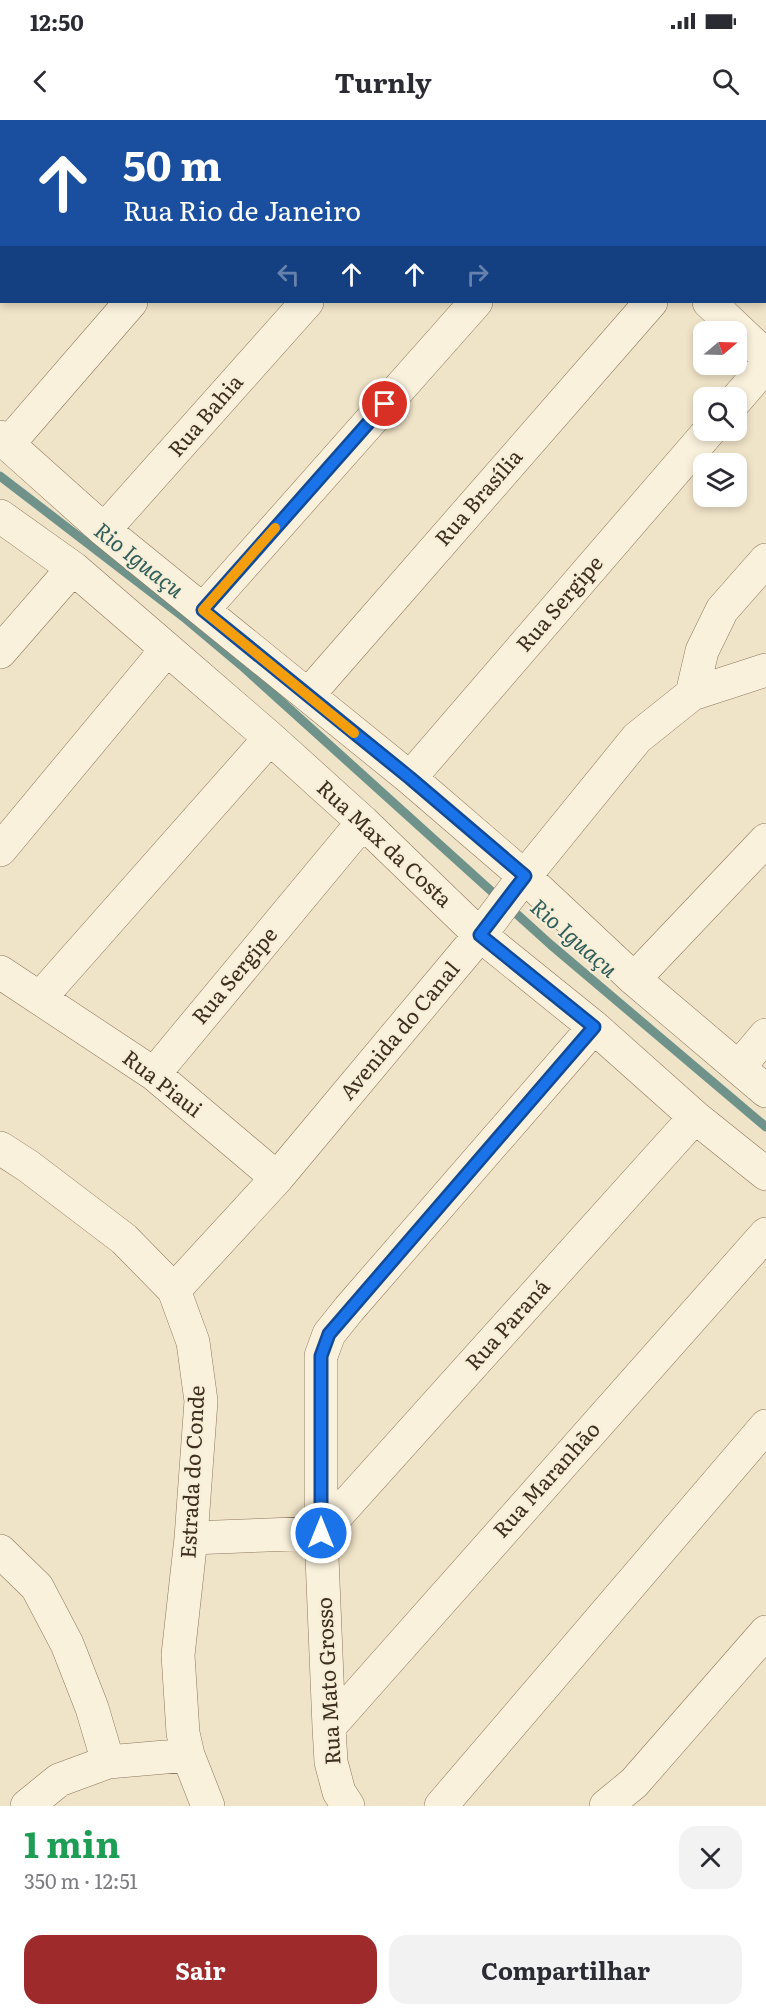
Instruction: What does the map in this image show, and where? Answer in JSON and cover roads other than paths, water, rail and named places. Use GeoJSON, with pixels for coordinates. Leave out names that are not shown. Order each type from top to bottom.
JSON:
{"type":"FeatureCollection","features":[{"type":"Feature","properties":{"kind":"street"},"geometry":{"type":"LineString","coordinates":[[131,303],[4,440],[104,530],[410,778],[634,979],[766,1091]]}},
{"type":"Feature","properties":{"kind":"street","name":"Rua Bahia"},"geometry":{"type":"LineString","coordinates":[[104,530],[306,303]]}},
{"type":"Feature","properties":{"kind":"street"},"geometry":{"type":"LineString","coordinates":[[203,610],[475,303]]}},
{"type":"Feature","properties":{"kind":"street","name":"Rua Brasília"},"geometry":{"type":"LineString","coordinates":[[308,695],[650,303]]}},
{"type":"Feature","properties":{"kind":"street"},"geometry":{"type":"LineString","coordinates":[[711,303],[766,356]]}},
{"type":"Feature","properties":{"kind":"street"},"geometry":{"type":"LineString","coordinates":[[747,388],[766,366]]}},
{"type":"Feature","properties":{"kind":"street","name":"Rua Sergipe"},"geometry":{"type":"LineString","coordinates":[[410,778],[701,441]]}},
{"type":"Feature","properties":{"kind":"street","name":"Rua Max da Costa"},"geometry":{"type":"LineString","coordinates":[[0,516],[72,568],[167,649],[270,738],[482,932],[695,1117],[766,1174]]}},
{"type":"Feature","properties":{"kind":"street"},"geometry":{"type":"LineString","coordinates":[[693,694],[702,651],[722,610],[766,560]]}},
{"type":"Feature","properties":{"kind":"street"},"geometry":{"type":"LineString","coordinates":[[0,651],[72,568]]}},
{"type":"Feature","properties":{"kind":"street"},"geometry":{"type":"LineString","coordinates":[[0,850],[167,649]]}},
{"type":"Feature","properties":{"kind":"street","name":"Avenida do Canal"},"geometry":{"type":"LineString","coordinates":[[174,1290],[277,1178],[482,932],[522,879],[637,738],[693,694],[766,670]]}},
{"type":"Feature","properties":{"kind":"street"},"geometry":{"type":"LineString","coordinates":[[40,998],[270,738]]}},
{"type":"Feature","properties":{"kind":"street","name":"Rua Sergipe"},"geometry":{"type":"LineString","coordinates":[[154,1074],[363,822]]}},
{"type":"Feature","properties":{"kind":"street"},"geometry":{"type":"LineString","coordinates":[[634,979],[766,840]]}},
{"type":"Feature","properties":{"kind":"street","name":"Rua Piaui"},"geometry":{"type":"LineString","coordinates":[[0,972],[154,1074],[277,1178]]}},
{"type":"Feature","properties":{"kind":"street","name":"Rua Mato Grosso"},"geometry":{"type":"LineString","coordinates":[[348,1806],[339,1792],[331,1762],[321,1533],[321,1356],[329,1334],[349,1309],[594,1027]]}},
{"type":"Feature","properties":{"kind":"street"},"geometry":{"type":"LineString","coordinates":[[739,1067],[766,1035]]}},
{"type":"Feature","properties":{"kind":"street","name":"Rua Paraná"},"geometry":{"type":"LineString","coordinates":[[321,1533],[695,1117]]}},
{"type":"Feature","properties":{"kind":"street","name":"Estrada do Conde"},"geometry":{"type":"LineString","coordinates":[[0,1148],[28,1166],[124,1239],[174,1290],[194,1342],[201,1401],[191,1538],[178,1655],[183,1733],[188,1755],[208,1806]]}},
{"type":"Feature","properties":{"kind":"street","name":"Rua Maranhão"},"geometry":{"type":"LineString","coordinates":[[329,1727],[766,1234]]}},
{"type":"Feature","properties":{"kind":"street"},"geometry":{"type":"LineString","coordinates":[[441,1806],[766,1426]]}},
{"type":"Feature","properties":{"kind":"street"},"geometry":{"type":"LineString","coordinates":[[191,1538],[321,1533]]}},
{"type":"Feature","properties":{"kind":"street"},"geometry":{"type":"LineString","coordinates":[[0,1551],[37,1587],[67,1644],[92,1708],[108,1762]]}},
{"type":"Feature","properties":{"kind":"street"},"geometry":{"type":"LineString","coordinates":[[606,1806],[634,1783],[766,1632]]}},
{"type":"Feature","properties":{"kind":"street"},"geometry":{"type":"LineString","coordinates":[[27,1806],[59,1780],[108,1762],[188,1755]]}},
{"type":"Feature","properties":{"kind":"waterway","name":"Rio Iguaçu"},"geometry":{"type":"LineString","coordinates":[[0,476],[186,619],[242,666],[551,945],[766,1127]]}}]}
